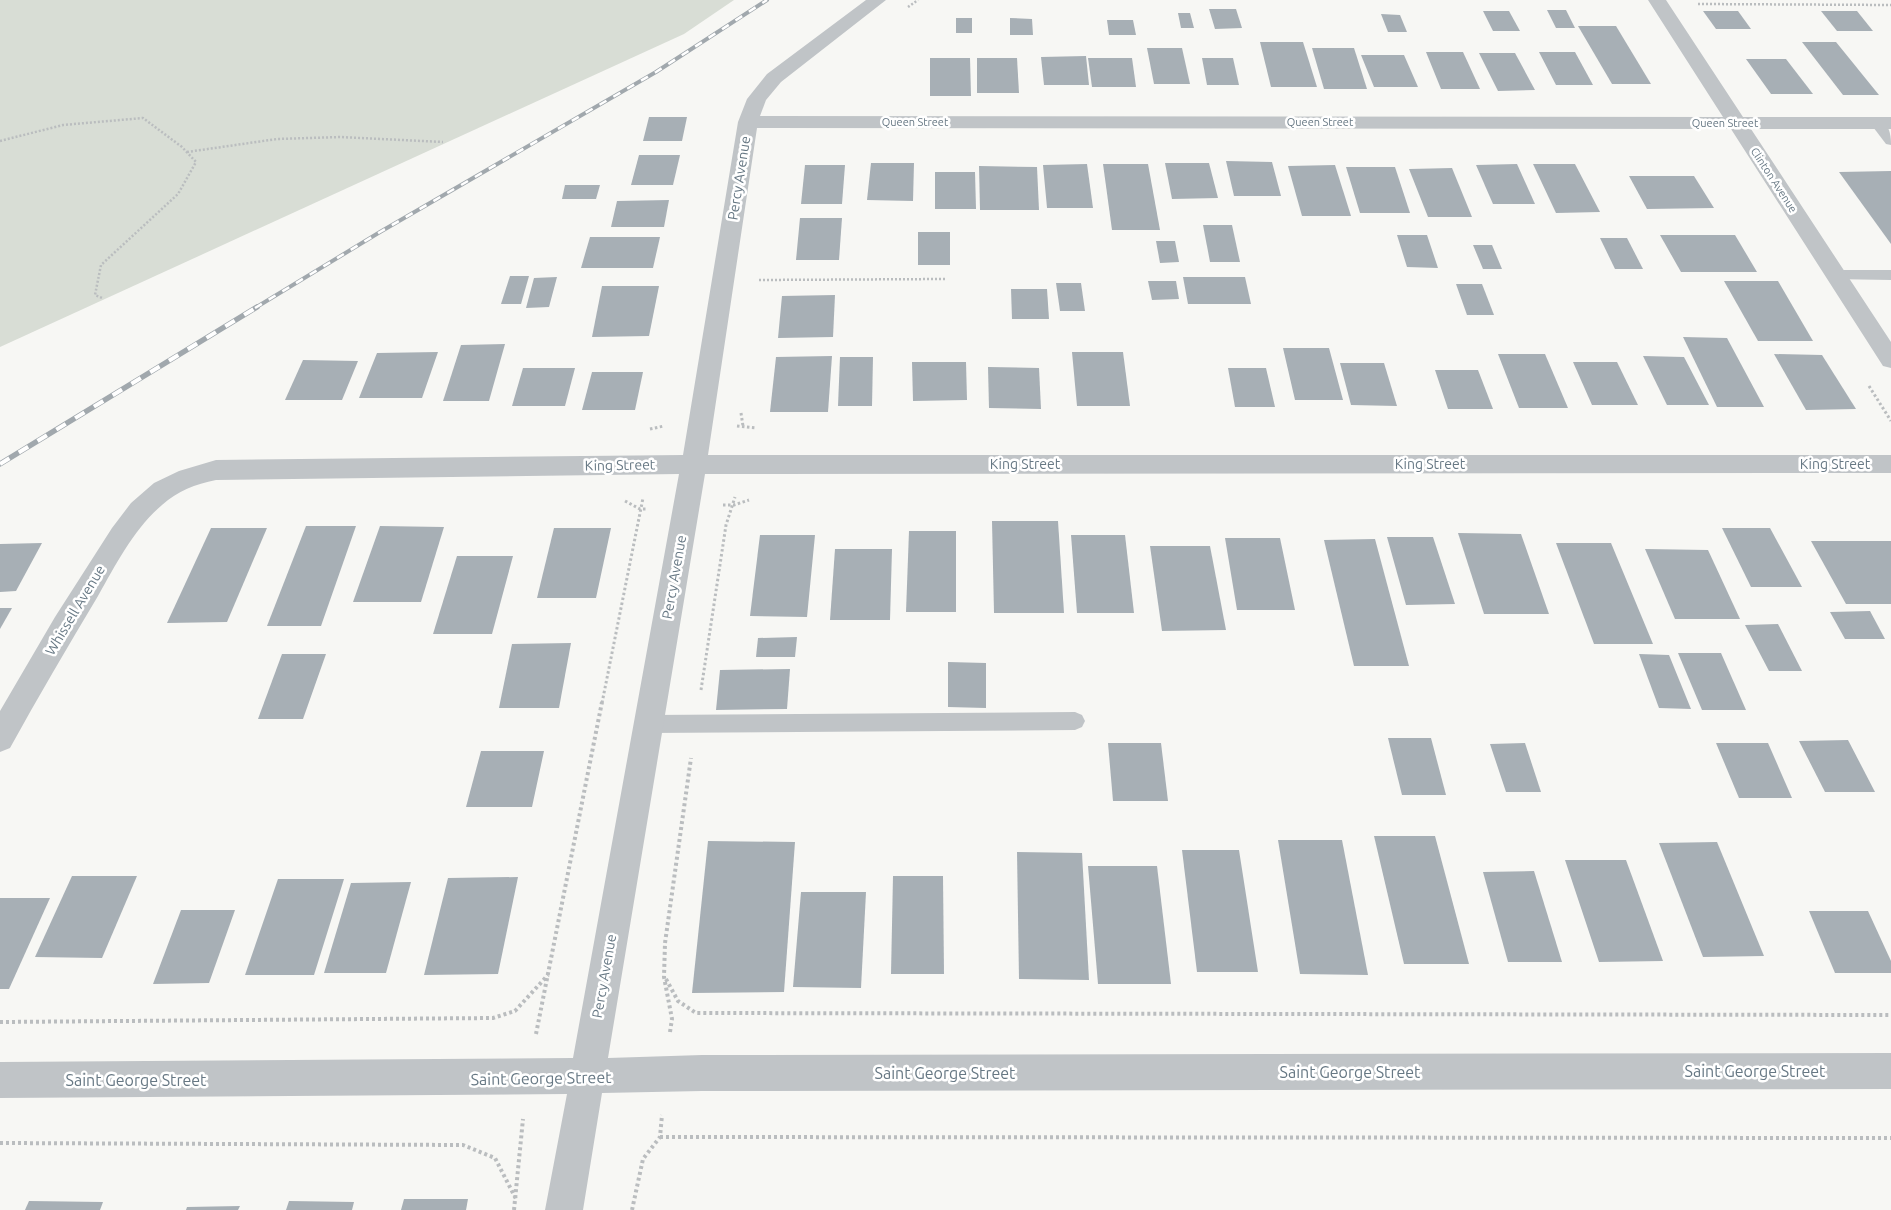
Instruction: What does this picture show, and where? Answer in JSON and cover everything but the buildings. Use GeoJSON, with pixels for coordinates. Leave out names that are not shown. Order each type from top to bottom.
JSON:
{"type":"FeatureCollection","features":[{"type":"Feature","properties":{"kind":"street","name":"Percy Avenue"},"geometry":{"type":"LineString","coordinates":[[564,1210],[694,465],[748,122],[757,100],[774,78],[877,0]]}},
{"type":"Feature","properties":{"kind":"street","name":"Clinton Avenue"},"geometry":{"type":"LineString","coordinates":[[1658,2],[1891,360]]}},
{"type":"Feature","properties":{"kind":"street","name":"Queen Street"},"geometry":{"type":"LineString","coordinates":[[748,122],[1884,123]]}},
{"type":"Feature","properties":{"kind":"street","name":"King Street"},"geometry":{"type":"LineString","coordinates":[[163,490],[190,476],[216,470],[738,464],[1891,464]]}},
{"type":"Feature","properties":{"kind":"street","name":"Whissell Avenue"},"geometry":{"type":"LineString","coordinates":[[0,739],[48,653],[107,556],[136,515],[163,490]]}},
{"type":"Feature","properties":{"kind":"street","name":"Saint George Street"},"geometry":{"type":"LineString","coordinates":[[0,1080],[586,1077],[732,1073],[1891,1071]]}},
{"type":"Feature","properties":{"kind":"lane"},"geometry":{"type":"LineString","coordinates":[[1884,123],[1891,141]]}},
{"type":"Feature","properties":{"kind":"lane"},"geometry":{"type":"LineString","coordinates":[[1835,274],[1891,275]]}},
{"type":"Feature","properties":{"kind":"lane"},"geometry":{"type":"LineString","coordinates":[[649,724],[1075,721]]}},
{"type":"Feature","properties":{"kind":"path"},"geometry":{"type":"LineString","coordinates":[[902,12],[918,0]]}},
{"type":"Feature","properties":{"kind":"path"},"geometry":{"type":"LineString","coordinates":[[1658,2],[1891,5]]}},
{"type":"Feature","properties":{"kind":"path"},"geometry":{"type":"LineString","coordinates":[[0,141],[63,125],[143,118],[196,162],[178,194],[101,265],[95,295],[102,298]]}},
{"type":"Feature","properties":{"kind":"path"},"geometry":{"type":"LineString","coordinates":[[186,152],[277,139],[340,137],[443,142]]}},
{"type":"Feature","properties":{"kind":"path"},"geometry":{"type":"LineString","coordinates":[[759,289],[762,270]]}},
{"type":"Feature","properties":{"kind":"path"},"geometry":{"type":"LineString","coordinates":[[723,280],[946,279]]}},
{"type":"Feature","properties":{"kind":"path"},"geometry":{"type":"LineString","coordinates":[[632,1210],[643,1159],[660,1137],[664,1075],[672,1019],[664,977],[665,943],[726,525],[734,505],[744,426],[741,413],[742,404]]}},
{"type":"Feature","properties":{"kind":"path"},"geometry":{"type":"LineString","coordinates":[[514,1210],[527,1077],[640,509],[652,465],[658,426],[662,419]]}},
{"type":"Feature","properties":{"kind":"path"},"geometry":{"type":"LineString","coordinates":[[0,1022],[493,1018],[515,1011],[548,975]]}},
{"type":"Feature","properties":{"kind":"path"},"geometry":{"type":"LineString","coordinates":[[664,977],[678,1001],[696,1013],[1891,1015]]}},
{"type":"Feature","properties":{"kind":"path"},"geometry":{"type":"LineString","coordinates":[[660,1137],[1891,1138]]}},
{"type":"Feature","properties":{"kind":"path"},"geometry":{"type":"LineString","coordinates":[[0,1143],[463,1144],[495,1158],[516,1200]]}},
{"type":"Feature","properties":{"kind":"shaded area"},"geometry":{"type":"Polygon","coordinates":[[[0,0],[734,0],[684,34],[0,347],[0,0]]]}},
{"type":"Feature","properties":{"kind":"railway"},"geometry":{"type":"LineString","coordinates":[[255,308],[380,232],[656,72],[767,0]]}},
{"type":"Feature","properties":{"kind":"railway"},"geometry":{"type":"LineString","coordinates":[[0,464],[257,307]]}}]}
